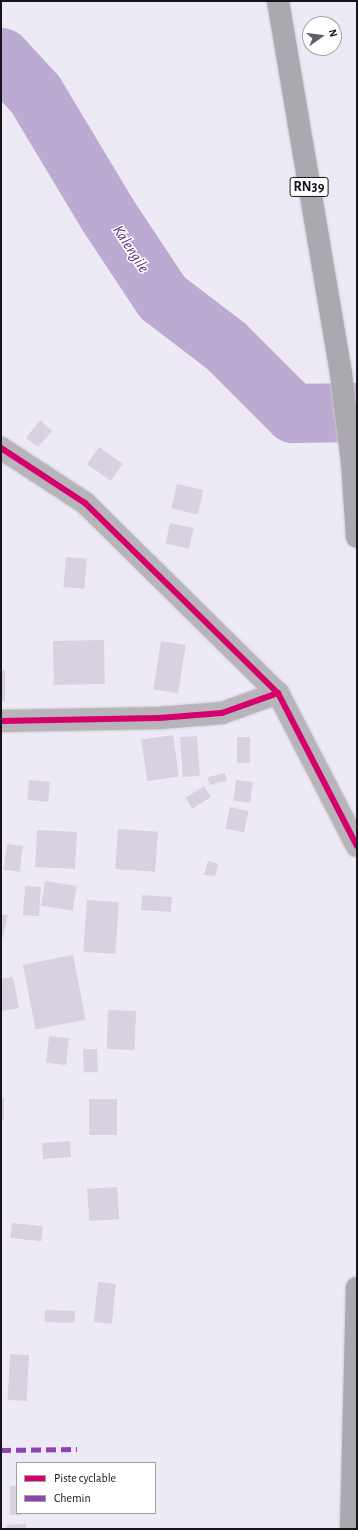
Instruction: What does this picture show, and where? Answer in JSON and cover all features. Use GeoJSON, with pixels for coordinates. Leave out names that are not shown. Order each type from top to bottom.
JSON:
{"type":"FeatureCollection","features":[{"type":"Feature","properties":{"kind":"highway","name":"RN39"},"geometry":{"type":"LineString","coordinates":[[278,1],[341,374],[352,462],[357,537]]}},
{"type":"Feature","properties":{"kind":"highway"},"geometry":{"type":"LineString","coordinates":[[351,1529],[357,1288]]}},
{"type":"Feature","properties":{"kind":"street"},"geometry":{"type":"LineString","coordinates":[[1,448],[85,504],[278,693],[357,846]]}},
{"type":"Feature","properties":{"kind":"street"},"geometry":{"type":"LineString","coordinates":[[1,721],[159,718],[222,713],[278,693]]}},
{"type":"Feature","properties":{"kind":"building"},"geometry":{"type":"Polygon","coordinates":[[[40,420],[52,431],[38,447],[26,438],[40,420]]]}},
{"type":"Feature","properties":{"kind":"building"},"geometry":{"type":"Polygon","coordinates":[[[99,447],[123,464],[111,481],[87,464],[99,447]]]}},
{"type":"Feature","properties":{"kind":"building"},"geometry":{"type":"Polygon","coordinates":[[[177,484],[203,490],[198,514],[171,508],[177,484]]]}},
{"type":"Feature","properties":{"kind":"building"},"geometry":{"type":"Polygon","coordinates":[[[170,523],[193,528],[189,549],[166,544],[170,523]]]}},
{"type":"Feature","properties":{"kind":"building"},"geometry":{"type":"Polygon","coordinates":[[[66,557],[87,559],[84,589],[63,587],[66,557]]]}},
{"type":"Feature","properties":{"kind":"building"},"geometry":{"type":"Polygon","coordinates":[[[104,640],[105,684],[54,685],[53,641],[104,640]]]}},
{"type":"Feature","properties":{"kind":"building"},"geometry":{"type":"Polygon","coordinates":[[[161,641],[186,645],[178,693],[153,689],[161,641]]]}},
{"type":"Feature","properties":{"kind":"building"},"geometry":{"type":"Polygon","coordinates":[[[1,670],[5,670],[5,701],[1,701],[1,670]]]}},
{"type":"Feature","properties":{"kind":"building"},"geometry":{"type":"Polygon","coordinates":[[[173,735],[179,777],[147,781],[141,739],[173,735]]]}},
{"type":"Feature","properties":{"kind":"building"},"geometry":{"type":"Polygon","coordinates":[[[197,736],[200,776],[183,777],[180,737],[197,736]]]}},
{"type":"Feature","properties":{"kind":"building"},"geometry":{"type":"Polygon","coordinates":[[[237,737],[250,737],[250,763],[237,763],[237,737]]]}},
{"type":"Feature","properties":{"kind":"building"},"geometry":{"type":"Polygon","coordinates":[[[225,773],[227,781],[209,785],[208,777],[225,773]]]}},
{"type":"Feature","properties":{"kind":"building"},"geometry":{"type":"Polygon","coordinates":[[[29,780],[50,782],[48,802],[27,800],[29,780]]]}},
{"type":"Feature","properties":{"kind":"building"},"geometry":{"type":"Polygon","coordinates":[[[236,780],[253,782],[250,803],[233,801],[236,780]]]}},
{"type":"Feature","properties":{"kind":"building"},"geometry":{"type":"Polygon","coordinates":[[[204,786],[211,797],[192,809],[185,798],[204,786]]]}},
{"type":"Feature","properties":{"kind":"building"},"geometry":{"type":"Polygon","coordinates":[[[230,807],[249,811],[244,832],[225,829],[230,807]]]}},
{"type":"Feature","properties":{"kind":"building"},"geometry":{"type":"Polygon","coordinates":[[[118,829],[158,832],[155,872],[115,869],[118,829]]]}},
{"type":"Feature","properties":{"kind":"building"},"geometry":{"type":"Polygon","coordinates":[[[37,830],[77,832],[75,869],[35,867],[37,830]]]}},
{"type":"Feature","properties":{"kind":"building"},"geometry":{"type":"Polygon","coordinates":[[[7,844],[23,846],[20,872],[4,870],[7,844]]]}},
{"type":"Feature","properties":{"kind":"building"},"geometry":{"type":"Polygon","coordinates":[[[208,861],[218,864],[215,876],[204,875],[208,861]]]}},
{"type":"Feature","properties":{"kind":"building"},"geometry":{"type":"Polygon","coordinates":[[[45,881],[77,886],[73,911],[41,906],[45,881]]]}},
{"type":"Feature","properties":{"kind":"building"},"geometry":{"type":"Polygon","coordinates":[[[25,886],[41,887],[39,916],[23,915],[25,886]]]}},
{"type":"Feature","properties":{"kind":"building"},"geometry":{"type":"Polygon","coordinates":[[[142,895],[172,897],[171,912],[141,910],[142,895]]]}},
{"type":"Feature","properties":{"kind":"building"},"geometry":{"type":"Polygon","coordinates":[[[87,900],[119,902],[115,954],[83,952],[87,900]]]}},
{"type":"Feature","properties":{"kind":"building"},"geometry":{"type":"Polygon","coordinates":[[[1,914],[8,915],[2,940],[1,940],[1,914]]]}},
{"type":"Feature","properties":{"kind":"building"},"geometry":{"type":"Polygon","coordinates":[[[73,955],[86,1020],[36,1030],[23,965],[73,955]]]}},
{"type":"Feature","properties":{"kind":"building"},"geometry":{"type":"Polygon","coordinates":[[[13,977],[19,1008],[1,1011],[1,979],[13,977]]]}},
{"type":"Feature","properties":{"kind":"building"},"geometry":{"type":"Polygon","coordinates":[[[108,1010],[136,1011],[135,1050],[107,1049],[108,1010]]]}},
{"type":"Feature","properties":{"kind":"building"},"geometry":{"type":"Polygon","coordinates":[[[49,1036],[69,1038],[66,1065],[46,1063],[49,1036]]]}},
{"type":"Feature","properties":{"kind":"building"},"geometry":{"type":"Polygon","coordinates":[[[83,1049],[97,1049],[98,1072],[84,1072],[83,1049]]]}},
{"type":"Feature","properties":{"kind":"building"},"geometry":{"type":"Polygon","coordinates":[[[1,1098],[4,1098],[4,1120],[1,1120],[1,1098]]]}},
{"type":"Feature","properties":{"kind":"building"},"geometry":{"type":"Polygon","coordinates":[[[89,1099],[117,1099],[117,1135],[89,1135],[89,1099]]]}},
{"type":"Feature","properties":{"kind":"building"},"geometry":{"type":"Polygon","coordinates":[[[70,1141],[71,1157],[43,1159],[42,1143],[70,1141]]]}},
{"type":"Feature","properties":{"kind":"building"},"geometry":{"type":"Polygon","coordinates":[[[117,1187],[119,1219],[89,1221],[87,1189],[117,1187]]]}},
{"type":"Feature","properties":{"kind":"building"},"geometry":{"type":"Polygon","coordinates":[[[12,1223],[43,1226],[41,1241],[10,1238],[12,1223]]]}},
{"type":"Feature","properties":{"kind":"building"},"geometry":{"type":"Polygon","coordinates":[[[98,1282],[116,1284],[112,1324],[94,1322],[98,1282]]]}},
{"type":"Feature","properties":{"kind":"building"},"geometry":{"type":"Polygon","coordinates":[[[45,1310],[75,1311],[75,1323],[45,1322],[45,1310]]]}},
{"type":"Feature","properties":{"kind":"building"},"geometry":{"type":"Polygon","coordinates":[[[10,1354],[29,1355],[27,1401],[8,1400],[10,1354]]]}},
{"type":"Feature","properties":{"kind":"building"},"geometry":{"type":"Polygon","coordinates":[[[10,1486],[16,1486],[16,1514],[22,1515],[10,1515],[10,1486]]]}},
{"type":"Feature","properties":{"kind":"building"},"geometry":{"type":"Polygon","coordinates":[[[26,1524],[26,1529],[6,1529],[6,1525],[26,1524]]]}},
{"type":"Feature","properties":{"kind":"waterway","name":"Kalengile"},"geometry":{"type":"LineString","coordinates":[[1,57],[35,94],[107,214],[162,297],[226,346],[293,413],[357,412]]}},
{"type":"Feature","properties":{"kind":"marked path"},"geometry":{"type":"LineString","coordinates":[[1,1450],[77,1449]]}},
{"type":"Feature","properties":{"kind":"cycle path"},"geometry":{"type":"LineString","coordinates":[[1,448],[85,503],[278,693],[357,846]]}},
{"type":"Feature","properties":{"kind":"cycle path"},"geometry":{"type":"LineString","coordinates":[[1,721],[159,718],[222,713],[278,693]]}}]}
